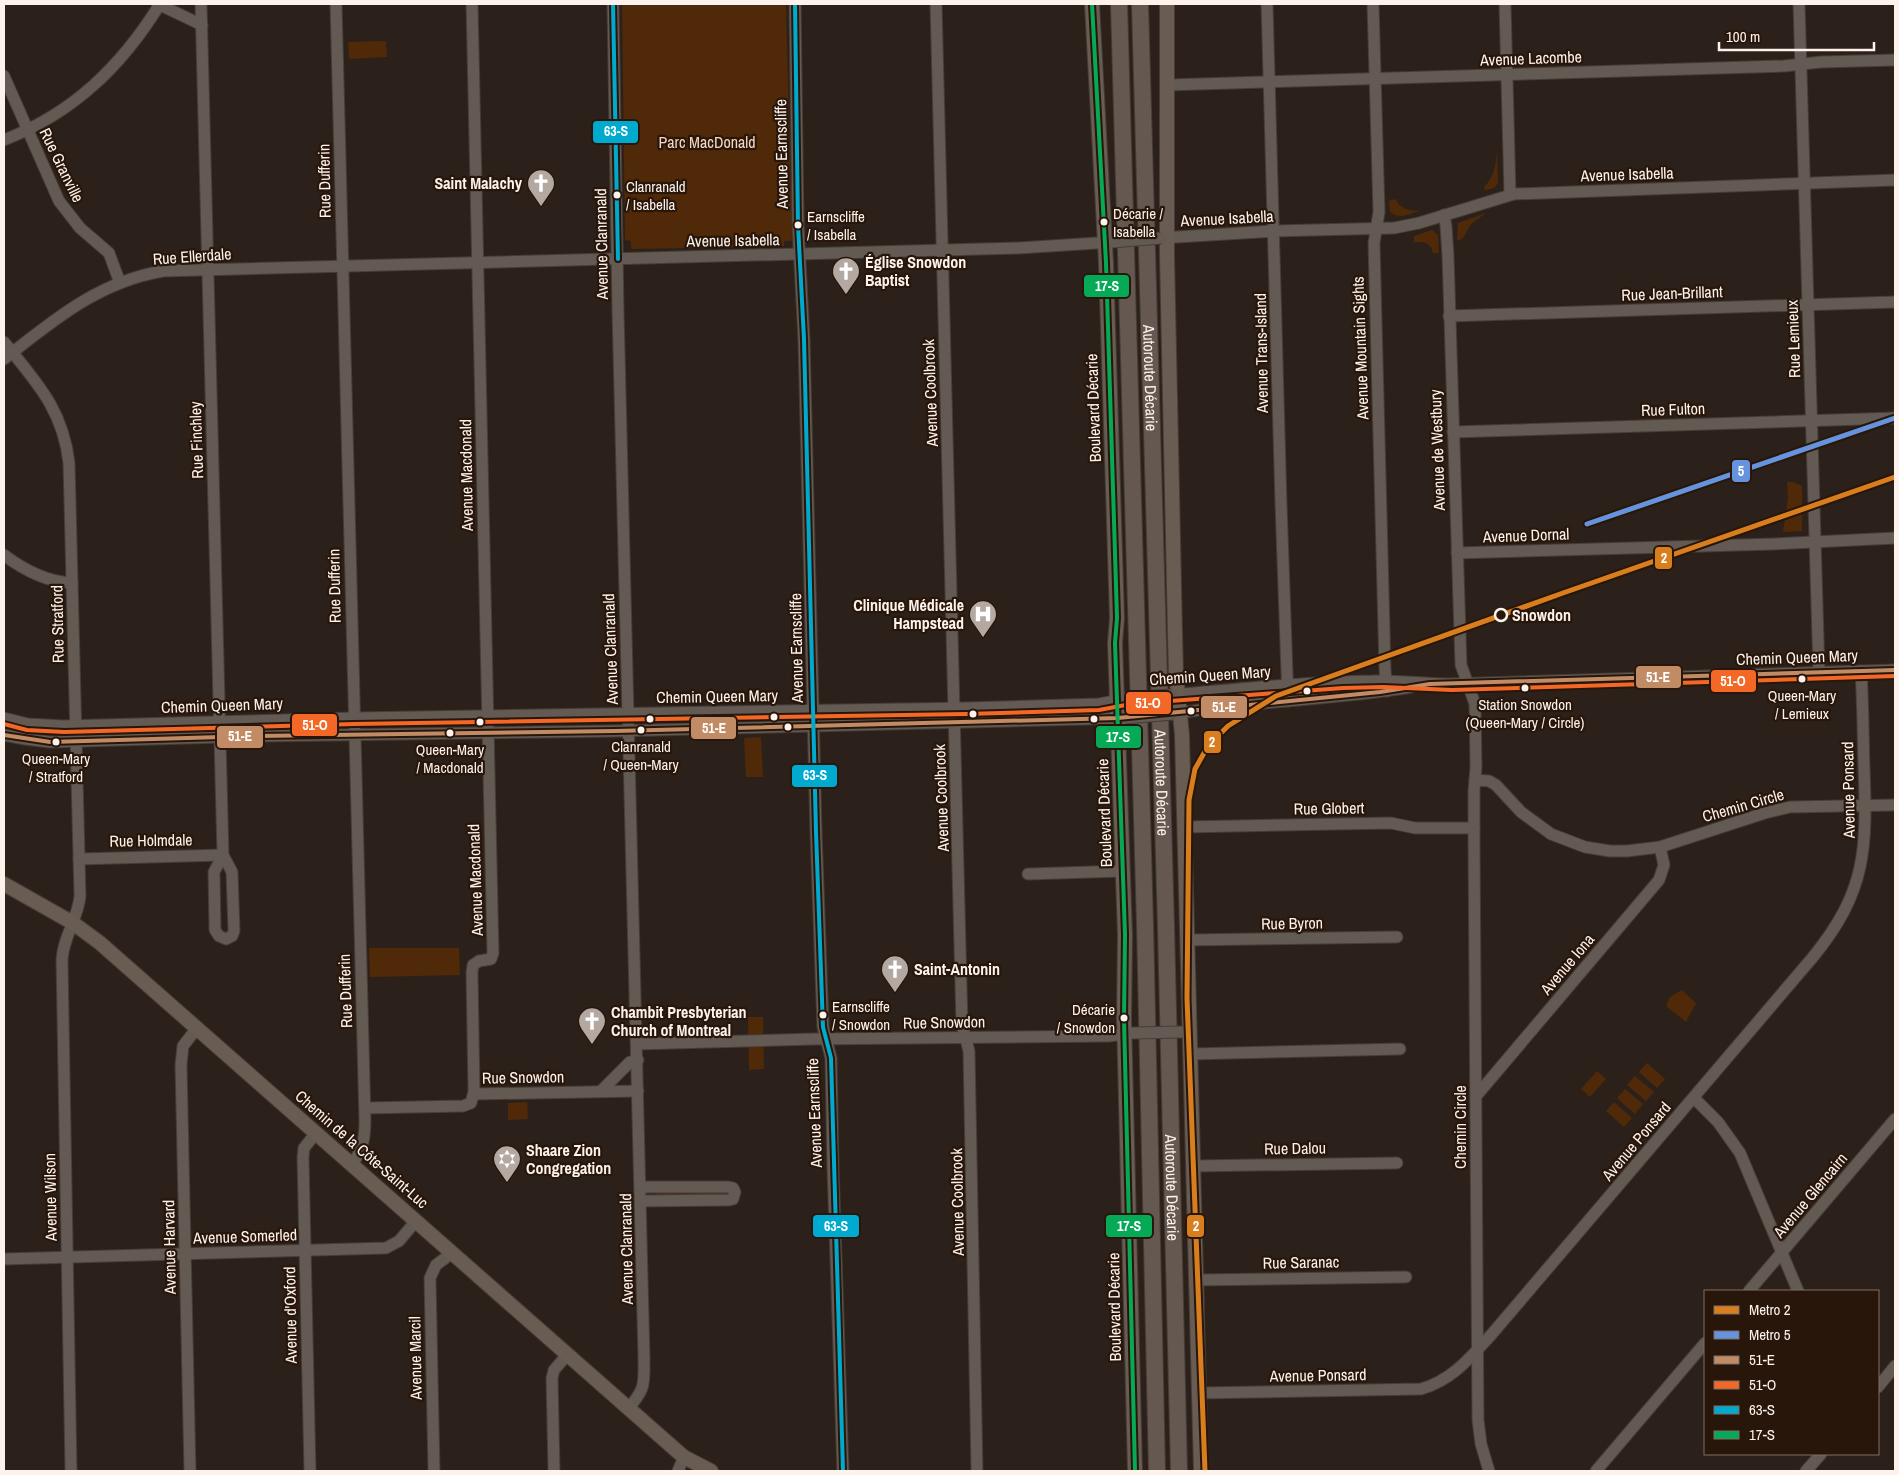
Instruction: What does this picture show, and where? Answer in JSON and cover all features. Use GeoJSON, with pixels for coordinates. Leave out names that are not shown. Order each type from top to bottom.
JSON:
{"type":"FeatureCollection","features":[{"type":"Feature","properties":{"kind":"highway","name":"Autoroute Décarie"},"geometry":{"type":"LineString","coordinates":[[1119,4],[1145,943],[1157,1471]]}},
{"type":"Feature","properties":{"kind":"highway","name":"Autoroute Décarie"},"geometry":{"type":"LineString","coordinates":[[1140,4],[1166,917],[1179,1471]]}},
{"type":"Feature","properties":{"kind":"main road","name":"Boulevard Décarie"},"geometry":{"type":"LineString","coordinates":[[1092,4],[1108,243],[1117,600],[1115,643],[1122,699],[1123,871],[1129,1034],[1135,1471]]}},
{"type":"Feature","properties":{"kind":"main road"},"geometry":{"type":"LineString","coordinates":[[1167,4],[1164,238],[1175,694],[1185,827],[1188,940],[1186,1032],[1191,1054],[1200,1471]]}},
{"type":"Feature","properties":{"kind":"main road","name":"Chemin de la Côte-Saint-Luc"},"geometry":{"type":"LineString","coordinates":[[4,884],[73,923],[100,943],[628,1409],[684,1457],[711,1471]]}},
{"type":"Feature","properties":{"kind":"main road","name":"Chemin de la Côte-Saint-Luc"},"geometry":{"type":"LineString","coordinates":[[684,1457],[693,1471]]}},
{"type":"Feature","properties":{"kind":"street"},"geometry":{"type":"LineString","coordinates":[[4,140],[52,117],[80,98],[105,76],[130,48],[160,4],[202,25]]}},
{"type":"Feature","properties":{"kind":"street","name":"Rue Finchley"},"geometry":{"type":"LineString","coordinates":[[201,4],[223,855]]}},
{"type":"Feature","properties":{"kind":"street","name":"Rue Dufferin"},"geometry":{"type":"LineString","coordinates":[[336,4],[365,1108],[364,1143],[359,1156],[352,1164]]}},
{"type":"Feature","properties":{"kind":"street","name":"Avenue Macdonald"},"geometry":{"type":"LineString","coordinates":[[472,4],[493,945],[492,957],[489,960],[476,963],[472,972],[474,1094]]}},
{"type":"Feature","properties":{"kind":"street","name":"Avenue Clanranald"},"geometry":{"type":"LineString","coordinates":[[612,4],[645,1376],[642,1391],[628,1409]]}},
{"type":"Feature","properties":{"kind":"street","name":"Avenue Earnscliffe"},"geometry":{"type":"LineString","coordinates":[[794,4],[822,998],[826,1040],[831,1058],[832,1167],[843,1471]]}},
{"type":"Feature","properties":{"kind":"street","name":"Avenue Coolbrook"},"geometry":{"type":"LineString","coordinates":[[936,4],[962,1025],[970,1060],[977,1471]]}},
{"type":"Feature","properties":{"kind":"street","name":"Avenue Trans-Island"},"geometry":{"type":"LineString","coordinates":[[1268,4],[1288,701]]}},
{"type":"Feature","properties":{"kind":"street","name":"Avenue Mountain Sights"},"geometry":{"type":"LineString","coordinates":[[1373,4],[1379,212],[1374,243],[1375,316],[1386,686]]}},
{"type":"Feature","properties":{"kind":"street"},"geometry":{"type":"LineString","coordinates":[[1505,4],[1510,194]]}},
{"type":"Feature","properties":{"kind":"street","name":"Rue Lemieux"},"geometry":{"type":"LineString","coordinates":[[1799,4],[1819,672]]}},
{"type":"Feature","properties":{"kind":"street","name":"Avenue Lacombe"},"geometry":{"type":"LineString","coordinates":[[1167,85],[1800,65],[1895,60]]}},
{"type":"Feature","properties":{"kind":"street","name":"Rue Granville"},"geometry":{"type":"LineString","coordinates":[[4,76],[62,206],[80,228],[108,251],[120,283]]}},
{"type":"Feature","properties":{"kind":"street","name":"Avenue Isabella"},"geometry":{"type":"LineString","coordinates":[[406,264],[943,251],[1108,243],[1274,231],[1402,227],[1510,194],[1895,180]]}},
{"type":"Feature","properties":{"kind":"street","name":"Avenue de Westbury"},"geometry":{"type":"LineString","coordinates":[[1444,215],[1447,231],[1461,665],[1468,683]]}},
{"type":"Feature","properties":{"kind":"street","name":"Rue Ellerdale"},"geometry":{"type":"LineString","coordinates":[[8,356],[65,311],[92,295],[120,283],[163,272],[406,264]]}},
{"type":"Feature","properties":{"kind":"street","name":"Rue Jean-Brillant"},"geometry":{"type":"LineString","coordinates":[[1449,316],[1895,302]]}},
{"type":"Feature","properties":{"kind":"street","name":"Rue Stratford"},"geometry":{"type":"LineString","coordinates":[[4,342],[8,356],[48,399],[55,412],[64,437],[69,463],[79,859],[79,904],[73,923]]}},
{"type":"Feature","properties":{"kind":"street","name":"Rue Fulton"},"geometry":{"type":"LineString","coordinates":[[1453,432],[1895,418]]}},
{"type":"Feature","properties":{"kind":"street","name":"Avenue Dornal"},"geometry":{"type":"LineString","coordinates":[[1457,553],[1764,544],[1895,538]]}},
{"type":"Feature","properties":{"kind":"street"},"geometry":{"type":"LineString","coordinates":[[4,555],[25,569],[42,576],[72,583]]}},
{"type":"Feature","properties":{"kind":"street","name":"Chemin Queen Mary"},"geometry":{"type":"LineString","coordinates":[[4,718],[40,725],[76,725],[354,718],[955,708],[1100,704],[1122,699],[1287,686],[1386,686],[1895,670]]}},
{"type":"Feature","properties":{"kind":"street","name":"Avenue Ponsard"},"geometry":{"type":"LineString","coordinates":[[1199,1393],[1416,1390],[1448,1378],[1464,1364],[1694,1098],[1824,944],[1839,922],[1852,896],[1863,858],[1865,838],[1861,671]]}},
{"type":"Feature","properties":{"kind":"street","name":"Chemin Circle"},"geometry":{"type":"LineString","coordinates":[[1468,683],[1475,704],[1474,828],[1479,1432],[1483,1455],[1489,1471]]}},
{"type":"Feature","properties":{"kind":"street","name":"Chemin Queen Mary"},"geometry":{"type":"LineString","coordinates":[[4,734],[41,742],[629,731],[1122,718],[1177,714],[1288,701],[1386,686]]}},
{"type":"Feature","properties":{"kind":"street","name":"Chemin Circle"},"geometry":{"type":"LineString","coordinates":[[1475,780],[1492,782],[1514,807],[1532,822],[1551,834],[1577,845],[1619,852],[1660,847],[1773,810],[1799,806],[1895,805]]}},
{"type":"Feature","properties":{"kind":"street","name":"Rue Globert"},"geometry":{"type":"LineString","coordinates":[[1185,827],[1394,824],[1415,828],[1474,828]]}},
{"type":"Feature","properties":{"kind":"street","name":"Avenue Iona"},"geometry":{"type":"LineString","coordinates":[[1476,1095],[1659,880],[1664,865],[1660,847]]}},
{"type":"Feature","properties":{"kind":"street"},"geometry":{"type":"LineString","coordinates":[[223,855],[233,876],[234,931],[232,936],[226,939],[218,936],[215,927],[214,872],[223,855]]}},
{"type":"Feature","properties":{"kind":"street","name":"Rue Holmdale"},"geometry":{"type":"LineString","coordinates":[[79,859],[223,855]]}},
{"type":"Feature","properties":{"kind":"street"},"geometry":{"type":"LineString","coordinates":[[1028,874],[1123,871]]}},
{"type":"Feature","properties":{"kind":"street","name":"Avenue Wilson"},"geometry":{"type":"LineString","coordinates":[[71,1471],[62,960],[65,943],[73,923]]}},
{"type":"Feature","properties":{"kind":"street","name":"Rue Byron"},"geometry":{"type":"LineString","coordinates":[[1188,940],[1397,938]]}},
{"type":"Feature","properties":{"kind":"street","name":"Avenue Harvard"},"geometry":{"type":"LineString","coordinates":[[190,1471],[181,1054],[184,1043],[197,1028]]}},
{"type":"Feature","properties":{"kind":"street","name":"Rue Snowdon"},"geometry":{"type":"LineString","coordinates":[[637,1044],[1186,1032]]}},
{"type":"Feature","properties":{"kind":"street"},"geometry":{"type":"LineString","coordinates":[[1191,1054],[1400,1049]]}},
{"type":"Feature","properties":{"kind":"street"},"geometry":{"type":"LineString","coordinates":[[601,1091],[630,1062],[638,1060]]}},
{"type":"Feature","properties":{"kind":"street","name":"Rue Snowdon"},"geometry":{"type":"LineString","coordinates":[[365,1108],[463,1106],[471,1103],[474,1094],[638,1091]]}},
{"type":"Feature","properties":{"kind":"street"},"geometry":{"type":"LineString","coordinates":[[1694,1098],[1718,1122],[1736,1146],[1798,1290]]}},
{"type":"Feature","properties":{"kind":"street","name":"Avenue Glencairn"},"geometry":{"type":"LineString","coordinates":[[1750,1290],[1895,1119]]}},
{"type":"Feature","properties":{"kind":"street","name":"Avenue d'Oxford"},"geometry":{"type":"LineString","coordinates":[[310,1471],[303,1152],[306,1144],[316,1133]]}},
{"type":"Feature","properties":{"kind":"street","name":"Rue Dalou"},"geometry":{"type":"LineString","coordinates":[[1194,1166],[1397,1163]]}},
{"type":"Feature","properties":{"kind":"street"},"geometry":{"type":"LineString","coordinates":[[641,1187],[728,1187],[733,1188],[735,1194],[729,1200],[641,1201]]}},
{"type":"Feature","properties":{"kind":"street","name":"Avenue Somerled"},"geometry":{"type":"LineString","coordinates":[[4,1259],[389,1247],[399,1241],[416,1221]]}},
{"type":"Feature","properties":{"kind":"street","name":"Avenue Marcil"},"geometry":{"type":"LineString","coordinates":[[434,1471],[430,1278],[436,1265],[452,1253]]}},
{"type":"Feature","properties":{"kind":"street","name":"Rue Saranac"},"geometry":{"type":"LineString","coordinates":[[1196,1280],[1406,1277]]}},
{"type":"Feature","properties":{"kind":"street"},"geometry":{"type":"LineString","coordinates":[[1596,1471],[1704,1344]]}},
{"type":"Feature","properties":{"kind":"street"},"geometry":{"type":"LineString","coordinates":[[554,1471],[552,1378],[554,1370],[567,1355]]}},
{"type":"Feature","properties":{"kind":"street"},"geometry":{"type":"LineString","coordinates":[[1879,1386],[1895,1366]]}},
{"type":"Feature","properties":{"kind":"street"},"geometry":{"type":"LineString","coordinates":[[1806,1471],[1820,1455]]}},
{"type":"Feature","properties":{"kind":"street"},"geometry":{"type":"LineString","coordinates":[[678,1471],[684,1457]]}},
{"type":"Feature","properties":{"kind":"green space","name":"Parc MacDonald"},"geometry":{"type":"Polygon","coordinates":[[[622,4],[786,4],[792,239],[791,241],[784,241],[784,246],[631,249],[631,241],[625,240],[622,4]]]}},
{"type":"Feature","properties":{"kind":"green space"},"geometry":{"type":"Polygon","coordinates":[[[386,41],[387,57],[349,59],[348,42],[386,41]]]}},
{"type":"Feature","properties":{"kind":"green space"},"geometry":{"type":"Polygon","coordinates":[[[1497,152],[1498,183],[1494,188],[1485,190],[1484,187],[1494,171],[1497,152]]]}},
{"type":"Feature","properties":{"kind":"green space"},"geometry":{"type":"Polygon","coordinates":[[[1395,199],[1399,205],[1405,208],[1419,211],[1404,216],[1393,214],[1390,212],[1389,201],[1395,199]]]}},
{"type":"Feature","properties":{"kind":"green space"},"geometry":{"type":"Polygon","coordinates":[[[1486,213],[1471,224],[1463,238],[1457,241],[1458,223],[1486,213]]]}},
{"type":"Feature","properties":{"kind":"green space"},"geometry":{"type":"Polygon","coordinates":[[[1432,230],[1438,235],[1439,253],[1433,253],[1431,247],[1426,243],[1414,242],[1414,236],[1432,230]]]}},
{"type":"Feature","properties":{"kind":"green space"},"geometry":{"type":"Polygon","coordinates":[[[1787,482],[1793,482],[1802,486],[1802,531],[1783,532],[1788,498],[1787,482]]]}},
{"type":"Feature","properties":{"kind":"green space"},"geometry":{"type":"Polygon","coordinates":[[[1269,695],[1269,699],[1199,704],[1198,701],[1269,695]]]}},
{"type":"Feature","properties":{"kind":"green space"},"geometry":{"type":"Polygon","coordinates":[[[761,737],[763,777],[746,777],[744,738],[761,737]]]}},
{"type":"Feature","properties":{"kind":"green space"},"geometry":{"type":"Polygon","coordinates":[[[369,948],[459,948],[460,975],[370,977],[369,948]]]}},
{"type":"Feature","properties":{"kind":"green space"},"geometry":{"type":"Polygon","coordinates":[[[1682,990],[1696,1003],[1686,1022],[1666,1006],[1670,997],[1682,990]]]}},
{"type":"Feature","properties":{"kind":"green space"},"geometry":{"type":"Polygon","coordinates":[[[748,1017],[763,1017],[764,1069],[749,1070],[748,1017]]]}},
{"type":"Feature","properties":{"kind":"green space"},"geometry":{"type":"Polygon","coordinates":[[[1647,1063],[1665,1079],[1657,1088],[1639,1072],[1647,1063]]]}},
{"type":"Feature","properties":{"kind":"green space"},"geometry":{"type":"Polygon","coordinates":[[[1597,1071],[1606,1079],[1590,1097],[1581,1089],[1597,1071]]]}},
{"type":"Feature","properties":{"kind":"green space"},"geometry":{"type":"Polygon","coordinates":[[[1635,1076],[1654,1092],[1646,1101],[1627,1085],[1635,1076]]]}},
{"type":"Feature","properties":{"kind":"green space"},"geometry":{"type":"Polygon","coordinates":[[[1625,1089],[1643,1104],[1635,1114],[1617,1098],[1625,1089]]]}},
{"type":"Feature","properties":{"kind":"green space"},"geometry":{"type":"Polygon","coordinates":[[[527,1102],[528,1119],[508,1120],[508,1103],[527,1102]]]}},
{"type":"Feature","properties":{"kind":"green space"},"geometry":{"type":"Polygon","coordinates":[[[1614,1102],[1632,1118],[1624,1127],[1606,1111],[1614,1102]]]}},
{"type":"Feature","properties":{"kind":"green space"},"geometry":{"type":"Polygon","coordinates":[[[730,1190],[729,1194],[658,1196],[656,1193],[730,1190]]]}},
{"type":"Feature","properties":{"kind":"metro line","name":"5"},"geometry":{"type":"LineString","coordinates":[[1587,524],[1895,418]]}},
{"type":"Feature","properties":{"kind":"metro line","name":"2"},"geometry":{"type":"LineString","coordinates":[[1205,1471],[1187,998],[1189,800],[1195,769],[1208,746],[1228,726],[1276,696],[1895,477]]}},
{"type":"Feature","properties":{"kind":"transit line","name":"63-S"},"geometry":{"type":"LineString","coordinates":[[613,4],[618,259]]}},
{"type":"Feature","properties":{"kind":"transit line","name":"63-S"},"geometry":{"type":"LineString","coordinates":[[795,4],[798,225],[804,339],[816,832],[823,1027],[831,1058],[843,1471]]}},
{"type":"Feature","properties":{"kind":"transit line","name":"17-S"},"geometry":{"type":"LineString","coordinates":[[1092,4],[1106,263],[1117,618],[1115,643],[1125,935],[1124,1019],[1135,1471]]}},
{"type":"Feature","properties":{"kind":"transit line","name":"51-E"},"geometry":{"type":"LineString","coordinates":[[4,735],[50,742],[258,736],[615,731],[1118,718],[1380,692],[1430,684],[1895,670]]}},
{"type":"Feature","properties":{"kind":"transit line","name":"51-O"},"geometry":{"type":"LineString","coordinates":[[4,724],[27,730],[64,732],[354,724],[966,714],[1099,710],[1131,704],[1343,688],[1383,687],[1452,690],[1895,676]]}},
{"type":"Feature","properties":{"kind":"place","name":"Clanranald / Isabella"},"geometry":{"type":"Point","coordinates":[617,195]}},
{"type":"Feature","properties":{"kind":"place","name":"Saint Malachy"},"geometry":{"type":"Point","coordinates":[541,207]}},
{"type":"Feature","properties":{"kind":"place","name":"Décarie / Isabella"},"geometry":{"type":"Point","coordinates":[1104,222]}},
{"type":"Feature","properties":{"kind":"place","name":"Earnscliffe / Isabella"},"geometry":{"type":"Point","coordinates":[798,225]}},
{"type":"Feature","properties":{"kind":"place","name":"Église Snowdon Baptist"},"geometry":{"type":"Point","coordinates":[846,295]}},
{"type":"Feature","properties":{"kind":"place","name":"Snowdon"},"geometry":{"type":"Point","coordinates":[1501,615]}},
{"type":"Feature","properties":{"kind":"place","name":"Clinique Médicale Hampstead"},"geometry":{"type":"Point","coordinates":[983,638]}},
{"type":"Feature","properties":{"kind":"place","name":"Queen-Mary / Lemieux"},"geometry":{"type":"Point","coordinates":[1802,679]}},
{"type":"Feature","properties":{"kind":"place","name":"Station Snowdon (Queen-Mary / Circle)"},"geometry":{"type":"Point","coordinates":[1525,688]}},
{"type":"Feature","properties":{"kind":"place","name":"Clanranald / Queen-Mary"},"geometry":{"type":"Point","coordinates":[641,730]}},
{"type":"Feature","properties":{"kind":"place","name":"Queen-Mary / Macdonald"},"geometry":{"type":"Point","coordinates":[450,733]}},
{"type":"Feature","properties":{"kind":"place","name":"Queen-Mary / Stratford"},"geometry":{"type":"Point","coordinates":[56,742]}},
{"type":"Feature","properties":{"kind":"place","name":"Saint-Antonin"},"geometry":{"type":"Point","coordinates":[895,993]}},
{"type":"Feature","properties":{"kind":"place","name":"Earnscliffe / Snowdon"},"geometry":{"type":"Point","coordinates":[823,1015]}},
{"type":"Feature","properties":{"kind":"place","name":"Décarie / Snowdon"},"geometry":{"type":"Point","coordinates":[1124,1018]}},
{"type":"Feature","properties":{"kind":"place","name":"Chambit Presbyterian Church of Montreal"},"geometry":{"type":"Point","coordinates":[592,1045]}},
{"type":"Feature","properties":{"kind":"place","name":"Shaare Zion Congregation"},"geometry":{"type":"Point","coordinates":[507,1183]}}]}
